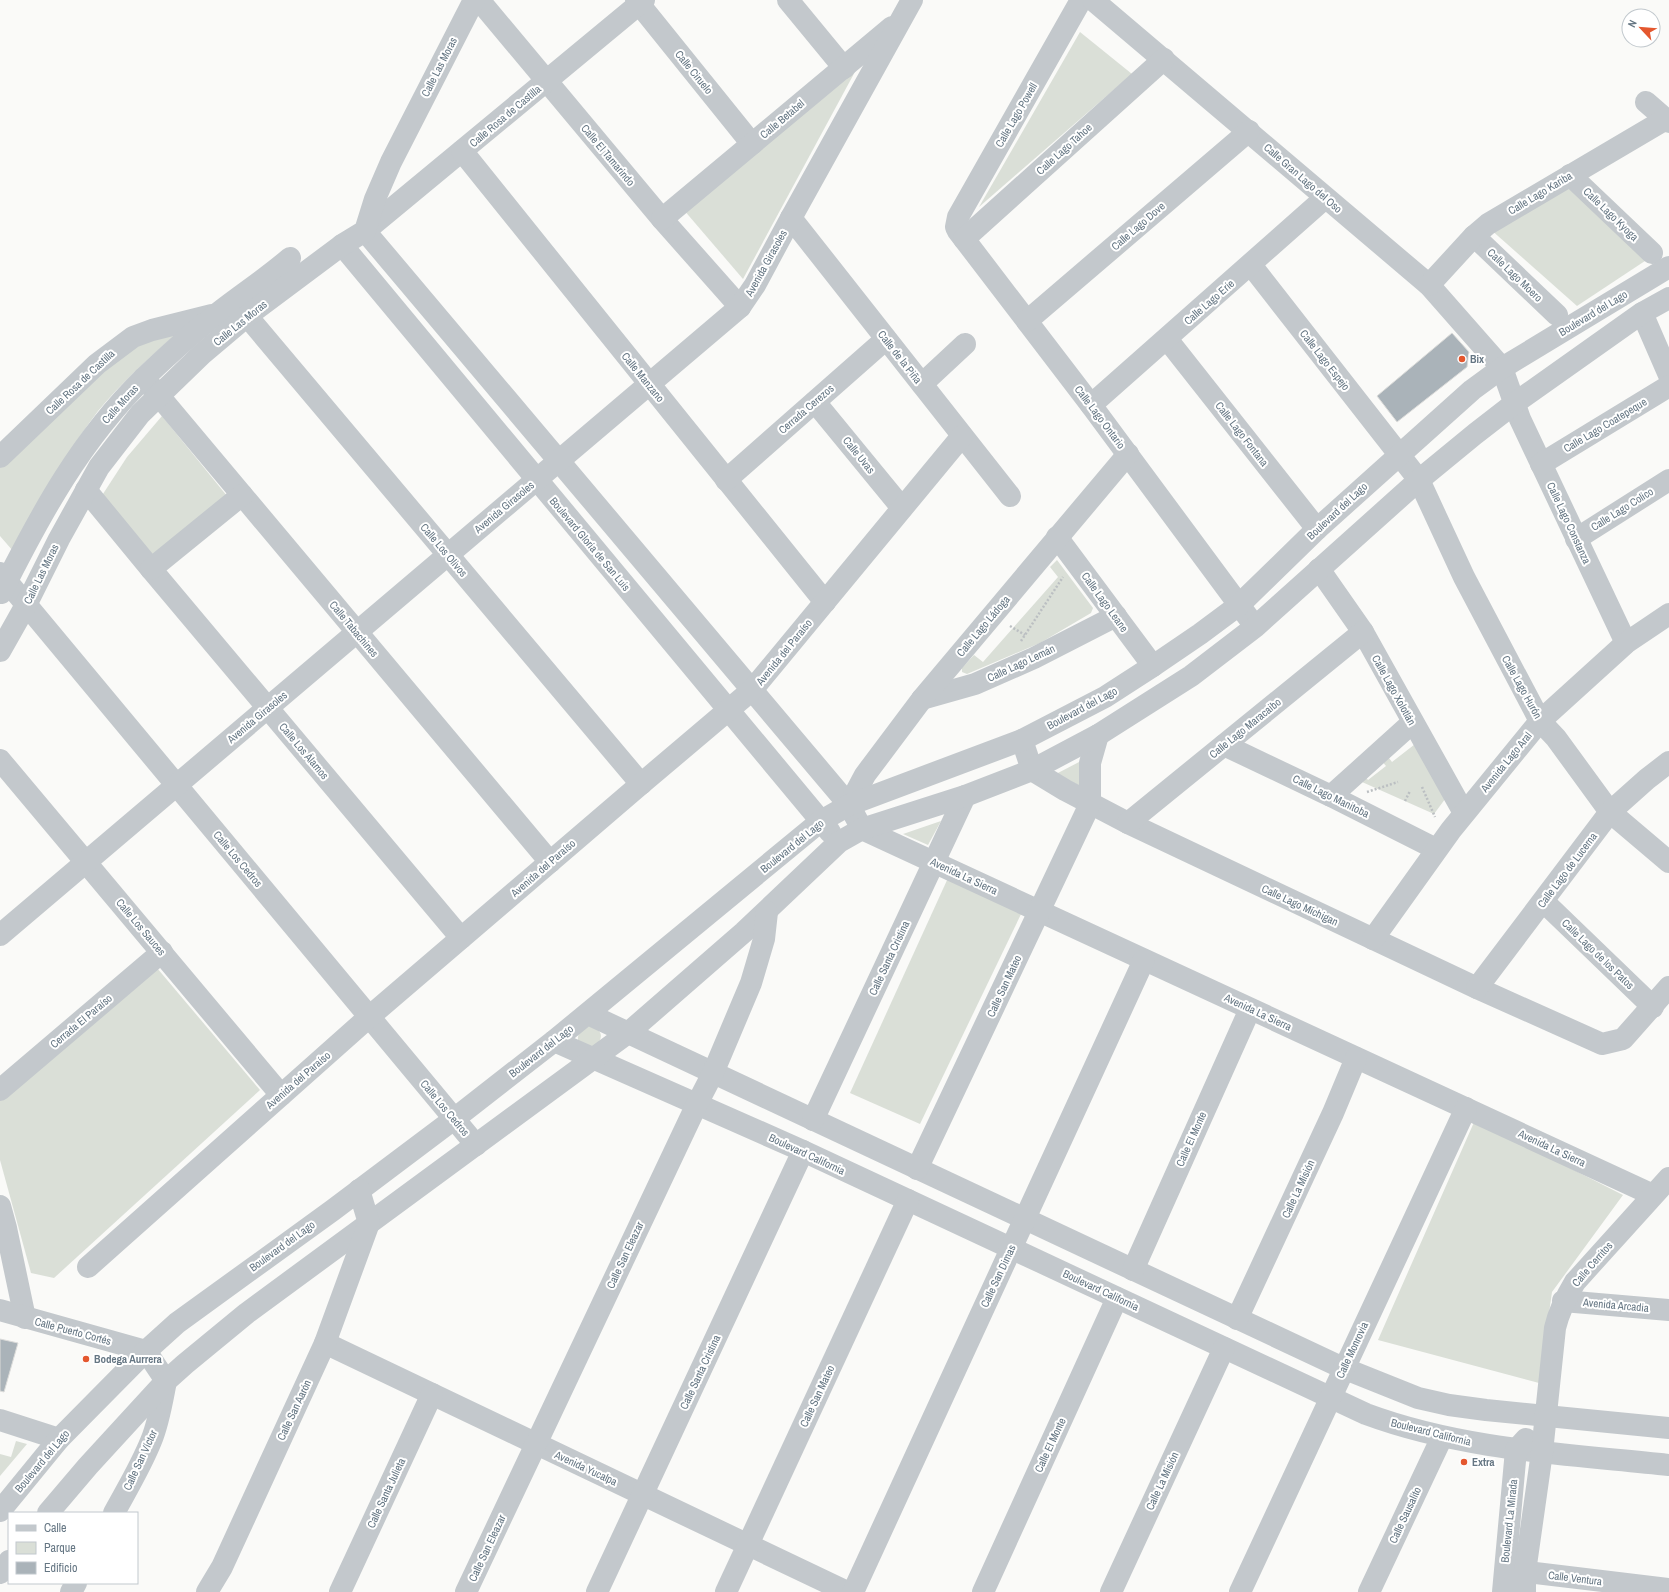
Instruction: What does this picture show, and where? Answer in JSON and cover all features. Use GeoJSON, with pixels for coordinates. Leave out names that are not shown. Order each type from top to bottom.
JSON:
{"type":"FeatureCollection","features":[{"type":"Feature","properties":{"kind":"street","name":"Calle Las Moras"},"geometry":{"type":"LineString","coordinates":[[0,651],[11,590],[39,577],[99,467],[121,436],[158,396],[202,354],[247,316],[342,245],[365,231],[375,199],[391,162],[474,0]]}},
{"type":"Feature","properties":{"kind":"street","name":"Calle El Tamarindo"},"geometry":{"type":"LineString","coordinates":[[479,0],[662,219],[740,307]]}},
{"type":"Feature","properties":{"kind":"street"},"geometry":{"type":"LineString","coordinates":[[788,0],[844,68]]}},
{"type":"Feature","properties":{"kind":"street","name":"Avenida Girasoles"},"geometry":{"type":"LineString","coordinates":[[0,935],[740,307],[755,285],[790,218],[912,0]]}},
{"type":"Feature","properties":{"kind":"street","name":"Calle Lago Powell"},"geometry":{"type":"LineString","coordinates":[[961,235],[956,227],[958,217],[1081,0]]}},
{"type":"Feature","properties":{"kind":"street","name":"Calle Gran Lago del Oso"},"geometry":{"type":"LineString","coordinates":[[1093,0],[1429,285],[1502,368]]}},
{"type":"Feature","properties":{"kind":"street","name":"Calle Rosa de Castilla"},"geometry":{"type":"LineString","coordinates":[[365,231],[547,81],[640,1]]}},
{"type":"Feature","properties":{"kind":"street","name":"Calle Ciruelo"},"geometry":{"type":"LineString","coordinates":[[640,1],[752,144]]}},
{"type":"Feature","properties":{"kind":"street","name":"Calle Betabel"},"geometry":{"type":"LineString","coordinates":[[662,219],[902,19]]}},
{"type":"Feature","properties":{"kind":"street","name":"Calle Lago Tahoe"},"geometry":{"type":"LineString","coordinates":[[961,235],[1164,59]]}},
{"type":"Feature","properties":{"kind":"street"},"geometry":{"type":"LineString","coordinates":[[1646,102],[1668,121]]}},
{"type":"Feature","properties":{"kind":"street","name":"Calle Lago Kariba"},"geometry":{"type":"LineString","coordinates":[[1429,285],[1474,236],[1488,224],[1570,175],[1668,121]]}},
{"type":"Feature","properties":{"kind":"street","name":"Calle Lago Dove"},"geometry":{"type":"LineString","coordinates":[[1027,321],[1249,131]]}},
{"type":"Feature","properties":{"kind":"street","name":"Calle Manzano"},"geometry":{"type":"LineString","coordinates":[[462,151],[825,602]]}},
{"type":"Feature","properties":{"kind":"street","name":"Calle Lago Kyoga"},"geometry":{"type":"LineString","coordinates":[[1570,175],[1652,253]]}},
{"type":"Feature","properties":{"kind":"street","name":"Calle Lago Erie"},"geometry":{"type":"LineString","coordinates":[[1091,405],[1325,198]]}},
{"type":"Feature","properties":{"kind":"street","name":"Calle de la Piña"},"geometry":{"type":"LineString","coordinates":[[790,218],[1010,496]]}},
{"type":"Feature","properties":{"kind":"street"},"geometry":{"type":"LineString","coordinates":[[365,231],[849,806],[862,829]]}},
{"type":"Feature","properties":{"kind":"street","name":"Calle Lago Ontario"},"geometry":{"type":"LineString","coordinates":[[961,235],[1128,454],[1255,627]]}},
{"type":"Feature","properties":{"kind":"street","name":"Calle Lago Moero"},"geometry":{"type":"LineString","coordinates":[[1474,236],[1557,315]]}},
{"type":"Feature","properties":{"kind":"street","name":"Boulevard Gloria de San Luis"},"geometry":{"type":"LineString","coordinates":[[342,245],[839,842]]}},
{"type":"Feature","properties":{"kind":"street","name":"Calle Moras"},"geometry":{"type":"LineString","coordinates":[[11,590],[44,510],[77,457],[110,414],[144,378],[217,314],[272,274],[290,258]]}},
{"type":"Feature","properties":{"kind":"street","name":"Calle Lago Espejo"},"geometry":{"type":"LineString","coordinates":[[1251,265],[1419,480]]}},
{"type":"Feature","properties":{"kind":"street","name":"Boulevard del Lago"},"geometry":{"type":"LineString","coordinates":[[0,1511],[59,1439],[146,1351],[177,1323],[454,1119],[588,1014],[821,821],[849,806],[1022,740],[1105,697],[1153,666],[1239,605],[1317,529],[1472,390],[1502,368],[1669,267]]}},
{"type":"Feature","properties":{"kind":"street"},"geometry":{"type":"LineString","coordinates":[[49,1512],[88,1466],[166,1381],[185,1364],[247,1313],[628,1033],[767,912],[839,842],[862,829],[965,796],[1032,770],[1098,734],[1191,676],[1255,627],[1419,480],[1515,403],[1642,313],[1669,298]]}},
{"type":"Feature","properties":{"kind":"street"},"geometry":{"type":"LineString","coordinates":[[1642,313],[1669,375]]}},
{"type":"Feature","properties":{"kind":"street","name":"Calle Rosa de Castilla"},"geometry":{"type":"LineString","coordinates":[[0,457],[97,364],[133,337],[152,330],[217,314]]}},
{"type":"Feature","properties":{"kind":"street","name":"Calle Los Olivos"},"geometry":{"type":"LineString","coordinates":[[247,316],[641,784]]}},
{"type":"Feature","properties":{"kind":"street","name":"Cerrada Cerezos"},"geometry":{"type":"LineString","coordinates":[[726,480],[886,339]]}},
{"type":"Feature","properties":{"kind":"street","name":"Calle Lago Fontana"},"geometry":{"type":"LineString","coordinates":[[1167,339],[1317,529]]}},
{"type":"Feature","properties":{"kind":"street"},"geometry":{"type":"LineString","coordinates":[[922,384],[965,344]]}},
{"type":"Feature","properties":{"kind":"street","name":"Calle Lago Constanza"},"geometry":{"type":"LineString","coordinates":[[1502,368],[1520,419],[1626,643]]}},
{"type":"Feature","properties":{"kind":"street","name":"Calle Tabachines"},"geometry":{"type":"LineString","coordinates":[[144,378],[550,862]]}},
{"type":"Feature","properties":{"kind":"street","name":"Calle Lago Coatepeque"},"geometry":{"type":"LineString","coordinates":[[1541,464],[1669,386]]}},
{"type":"Feature","properties":{"kind":"street","name":"Calle Uvas"},"geometry":{"type":"LineString","coordinates":[[815,402],[902,508]]}},
{"type":"Feature","properties":{"kind":"street","name":"Avenida del Paraíso"},"geometry":{"type":"LineString","coordinates":[[88,1266],[369,1017],[752,690],[962,436]]}},
{"type":"Feature","properties":{"kind":"street","name":"Calle Lago Ládoga"},"geometry":{"type":"LineString","coordinates":[[849,806],[865,775],[922,699],[1128,454]]}},
{"type":"Feature","properties":{"kind":"street","name":"Calle Lago Hurón"},"geometry":{"type":"LineString","coordinates":[[1419,480],[1489,627],[1540,720],[1556,738],[1610,812],[1669,862]]}},
{"type":"Feature","properties":{"kind":"street","name":"Calle Lago Colico"},"geometry":{"type":"LineString","coordinates":[[1576,539],[1669,480]]}},
{"type":"Feature","properties":{"kind":"street","name":"Calle Los Álamos"},"geometry":{"type":"LineString","coordinates":[[86,490],[461,938]]}},
{"type":"Feature","properties":{"kind":"street"},"geometry":{"type":"LineString","coordinates":[[151,569],[242,495]]}},
{"type":"Feature","properties":{"kind":"street","name":"Calle Lago Leane"},"geometry":{"type":"LineString","coordinates":[[1057,537],[1153,666]]}},
{"type":"Feature","properties":{"kind":"street","name":"Calle Lago Xolotlán"},"geometry":{"type":"LineString","coordinates":[[1320,569],[1363,632],[1412,723],[1464,813]]}},
{"type":"Feature","properties":{"kind":"street","name":"Calle Los Cedros"},"geometry":{"type":"LineString","coordinates":[[11,590],[176,785],[476,1145]]}},
{"type":"Feature","properties":{"kind":"street","name":"Avenida Lago Aral"},"geometry":{"type":"LineString","coordinates":[[1373,939],[1441,843],[1540,720],[1626,643],[1669,614]]}},
{"type":"Feature","properties":{"kind":"street","name":"Calle Lago Lemán"},"geometry":{"type":"LineString","coordinates":[[922,699],[975,684],[1012,668],[1116,616]]}},
{"type":"Feature","properties":{"kind":"street","name":"Calle Lago Maracaibo"},"geometry":{"type":"LineString","coordinates":[[1128,823],[1363,632]]}},
{"type":"Feature","properties":{"kind":"street"},"geometry":{"type":"LineString","coordinates":[[1337,799],[1412,723]]}},
{"type":"Feature","properties":{"kind":"street"},"geometry":{"type":"LineString","coordinates":[[1090,804],[1090,763],[1098,734]]}},
{"type":"Feature","properties":{"kind":"street"},"geometry":{"type":"LineString","coordinates":[[1022,740],[1032,770]]}},
{"type":"Feature","properties":{"kind":"street","name":"Calle Lago Manitoba"},"geometry":{"type":"LineString","coordinates":[[1224,745],[1337,799],[1441,843]]}},
{"type":"Feature","properties":{"kind":"street","name":"Calle Lago de Lucerna"},"geometry":{"type":"LineString","coordinates":[[1477,988],[1544,902],[1610,812],[1647,779],[1669,762]]}},
{"type":"Feature","properties":{"kind":"street","name":"Calle Los Sauces"},"geometry":{"type":"LineString","coordinates":[[2,768],[86,862],[281,1095]]}},
{"type":"Feature","properties":{"kind":"street","name":"Calle Lago Míchigan"},"geometry":{"type":"LineString","coordinates":[[1032,770],[1090,804],[1128,823],[1477,988],[1602,1044],[1623,1039],[1653,1007]]}},
{"type":"Feature","properties":{"kind":"street","name":"Calle Santa Cristina"},"geometry":{"type":"LineString","coordinates":[[813,1120],[965,796]]}},
{"type":"Feature","properties":{"kind":"street","name":"Calle San Mateo"},"geometry":{"type":"LineString","coordinates":[[917,1169],[1090,804]]}},
{"type":"Feature","properties":{"kind":"street","name":"Avenida La Sierra"},"geometry":{"type":"LineString","coordinates":[[862,829],[1653,1195]]}},
{"type":"Feature","properties":{"kind":"street","name":"Calle Lago de los Patos"},"geometry":{"type":"LineString","coordinates":[[1544,902],[1653,1007]]}},
{"type":"Feature","properties":{"kind":"street","name":"Calle San Eleazar"},"geometry":{"type":"LineString","coordinates":[[466,1592],[713,1073],[751,984],[764,939],[767,912]]}},
{"type":"Feature","properties":{"kind":"street","name":"Cerrada El Paraíso"},"geometry":{"type":"LineString","coordinates":[[0,1090],[162,952]]}},
{"type":"Feature","properties":{"kind":"street","name":"Calle San Dimas"},"geometry":{"type":"LineString","coordinates":[[853,1592],[1144,960]]}},
{"type":"Feature","properties":{"kind":"street"},"geometry":{"type":"LineString","coordinates":[[1653,1007],[1669,987]]}},
{"type":"Feature","properties":{"kind":"street","name":"Calle El Monte"},"geometry":{"type":"LineString","coordinates":[[1133,1270],[1250,1009]]}},
{"type":"Feature","properties":{"kind":"street"},"geometry":{"type":"LineString","coordinates":[[588,1014],[1237,1319],[1343,1368],[1418,1398],[1486,1410],[1669,1428]]}},
{"type":"Feature","properties":{"kind":"street","name":"Boulevard California"},"geometry":{"type":"LineString","coordinates":[[554,1041],[591,1059],[803,1151],[1366,1414],[1399,1426],[1442,1437],[1516,1450],[1669,1465]]}},
{"type":"Feature","properties":{"kind":"street","name":"Calle La Misión"},"geometry":{"type":"LineString","coordinates":[[1237,1319],[1333,1113],[1356,1058]]}},
{"type":"Feature","properties":{"kind":"street","name":"Calle Monrovia"},"geometry":{"type":"LineString","coordinates":[[1240,1592],[1343,1368],[1466,1108]]}},
{"type":"Feature","properties":{"kind":"street","name":"Calle Santa Cristina"},"geometry":{"type":"LineString","coordinates":[[597,1592],[803,1151]]}},
{"type":"Feature","properties":{"kind":"street","name":"Calle Cerritos"},"geometry":{"type":"LineString","coordinates":[[1542,1452],[1555,1328],[1563,1301],[1575,1282],[1669,1178]]}},
{"type":"Feature","properties":{"kind":"street"},"geometry":{"type":"LineString","coordinates":[[359,1190],[369,1223]]}},
{"type":"Feature","properties":{"kind":"street","name":"Calle San Mateo"},"geometry":{"type":"LineString","coordinates":[[726,1592],[908,1200]]}},
{"type":"Feature","properties":{"kind":"street"},"geometry":{"type":"LineString","coordinates":[[0,1206],[25,1318]]}},
{"type":"Feature","properties":{"kind":"street","name":"Calle San Aarón"},"geometry":{"type":"LineString","coordinates":[[207,1592],[222,1568],[325,1343],[369,1223]]}},
{"type":"Feature","properties":{"kind":"street","name":"Calle El Monte"},"geometry":{"type":"LineString","coordinates":[[983,1592],[1117,1298]]}},
{"type":"Feature","properties":{"kind":"street","name":"Avenida Arcadia"},"geometry":{"type":"LineString","coordinates":[[1563,1301],[1669,1310]]}},
{"type":"Feature","properties":{"kind":"street","name":"Calle Puerto Cortés"},"geometry":{"type":"LineString","coordinates":[[0,1310],[146,1351]]}},
{"type":"Feature","properties":{"kind":"street","name":"Avenida Yucalpa"},"geometry":{"type":"LineString","coordinates":[[325,1343],[847,1592]]}},
{"type":"Feature","properties":{"kind":"street","name":"Calle La Misión"},"geometry":{"type":"LineString","coordinates":[[1111,1592],[1224,1348]]}},
{"type":"Feature","properties":{"kind":"street"},"geometry":{"type":"LineString","coordinates":[[146,1351],[166,1381]]}},
{"type":"Feature","properties":{"kind":"street","name":"Calle San Víctor"},"geometry":{"type":"LineString","coordinates":[[115,1512],[141,1464],[152,1440],[160,1414],[166,1381]]}},
{"type":"Feature","properties":{"kind":"street","name":"Calle Santa Julieta"},"geometry":{"type":"LineString","coordinates":[[340,1592],[432,1394]]}},
{"type":"Feature","properties":{"kind":"street"},"geometry":{"type":"LineString","coordinates":[[1516,1450],[1546,1416]]}},
{"type":"Feature","properties":{"kind":"street"},"geometry":{"type":"LineString","coordinates":[[0,1420],[59,1439]]}},
{"type":"Feature","properties":{"kind":"street","name":"Calle Sausalito"},"geometry":{"type":"LineString","coordinates":[[1369,1592],[1442,1437]]}},
{"type":"Feature","properties":{"kind":"street","name":"Boulevard La Mirada"},"geometry":{"type":"LineString","coordinates":[[1516,1450],[1518,1578]]}},
{"type":"Feature","properties":{"kind":"street","name":"Boulevard La Mirada"},"geometry":{"type":"LineString","coordinates":[[1503,1592],[1518,1578],[1542,1452]]}},
{"type":"Feature","properties":{"kind":"street"},"geometry":{"type":"LineString","coordinates":[[0,1573],[8,1562]]}},
{"type":"Feature","properties":{"kind":"street","name":"Calle Ventura"},"geometry":{"type":"LineString","coordinates":[[1518,1578],[1669,1589]]}},
{"type":"Feature","properties":{"kind":"path"},"geometry":{"type":"LineString","coordinates":[[1012,668],[1013,655],[1074,560]]}},
{"type":"Feature","properties":{"kind":"path"},"geometry":{"type":"LineString","coordinates":[[1337,799],[1398,782]]}},
{"type":"Feature","properties":{"kind":"path"},"geometry":{"type":"LineString","coordinates":[[1422,787],[1441,843]]}},
{"type":"Feature","properties":{"kind":"path"},"geometry":{"type":"LineString","coordinates":[[1405,801],[1410,791]]}},
{"type":"Feature","properties":{"kind":"green space"},"geometry":{"type":"Polygon","coordinates":[[[1080,32],[1132,74],[979,207],[1080,32]]]}},
{"type":"Feature","properties":{"kind":"green space"},"geometry":{"type":"Polygon","coordinates":[[[863,57],[743,279],[683,209],[863,57]]]}},
{"type":"Feature","properties":{"kind":"green space"},"geometry":{"type":"Polygon","coordinates":[[[1569,180],[1657,253],[1577,306],[1489,228],[1569,180]]]}},
{"type":"Feature","properties":{"kind":"green space"},"geometry":{"type":"Polygon","coordinates":[[[176,334],[126,381],[98,411],[64,462],[13,551],[0,536],[0,468],[95,372],[137,344],[176,334]]]}},
{"type":"Feature","properties":{"kind":"green space"},"geometry":{"type":"Polygon","coordinates":[[[162,416],[227,496],[153,556],[101,497],[127,457],[162,416]]]}},
{"type":"Feature","properties":{"kind":"green space"},"geometry":{"type":"Polygon","coordinates":[[[1057,560],[1093,608],[1091,613],[1040,643],[967,674],[962,672],[962,668],[974,655],[983,662],[1058,577],[1050,567],[1057,560]]]}},
{"type":"Feature","properties":{"kind":"green space"},"geometry":{"type":"Polygon","coordinates":[[[1419,741],[1451,791],[1434,814],[1353,778],[1358,768],[1368,780],[1386,766],[1376,754],[1382,749],[1392,762],[1419,741]]]}},
{"type":"Feature","properties":{"kind":"green space"},"geometry":{"type":"Polygon","coordinates":[[[1081,761],[1082,787],[1056,774],[1081,761]]]}},
{"type":"Feature","properties":{"kind":"green space"},"geometry":{"type":"Polygon","coordinates":[[[941,821],[928,845],[903,834],[941,821]]]}},
{"type":"Feature","properties":{"kind":"green space"},"geometry":{"type":"Polygon","coordinates":[[[948,878],[1023,910],[920,1124],[850,1093],[948,878]]]}},
{"type":"Feature","properties":{"kind":"green space"},"geometry":{"type":"Polygon","coordinates":[[[157,968],[260,1090],[54,1278],[31,1273],[0,1160],[0,1100],[157,968]]]}},
{"type":"Feature","properties":{"kind":"green space"},"geometry":{"type":"Polygon","coordinates":[[[591,1026],[599,1031],[601,1036],[595,1049],[578,1041],[579,1033],[585,1028],[591,1026]]]}},
{"type":"Feature","properties":{"kind":"green space"},"geometry":{"type":"Polygon","coordinates":[[[1475,1120],[1623,1195],[1552,1292],[1539,1383],[1378,1340],[1475,1120]]]}},
{"type":"Feature","properties":{"kind":"green space"},"geometry":{"type":"Polygon","coordinates":[[[16,1441],[27,1444],[0,1476],[0,1454],[11,1457],[16,1441]]]}},
{"type":"Feature","properties":{"kind":"building"},"geometry":{"type":"Polygon","coordinates":[[[1452,333],[1469,352],[1467,367],[1397,422],[1377,396],[1452,333]]]}},
{"type":"Feature","properties":{"kind":"building"},"geometry":{"type":"Polygon","coordinates":[[[0,1339],[18,1343],[4,1392],[0,1391],[0,1339]]]}},
{"type":"Feature","properties":{"kind":"place","name":"Bix"},"geometry":{"type":"Point","coordinates":[1462,359]}},
{"type":"Feature","properties":{"kind":"place","name":"Bodega Aurrera"},"geometry":{"type":"Point","coordinates":[86,1359]}},
{"type":"Feature","properties":{"kind":"place","name":"Extra"},"geometry":{"type":"Point","coordinates":[1464,1462]}}]}
